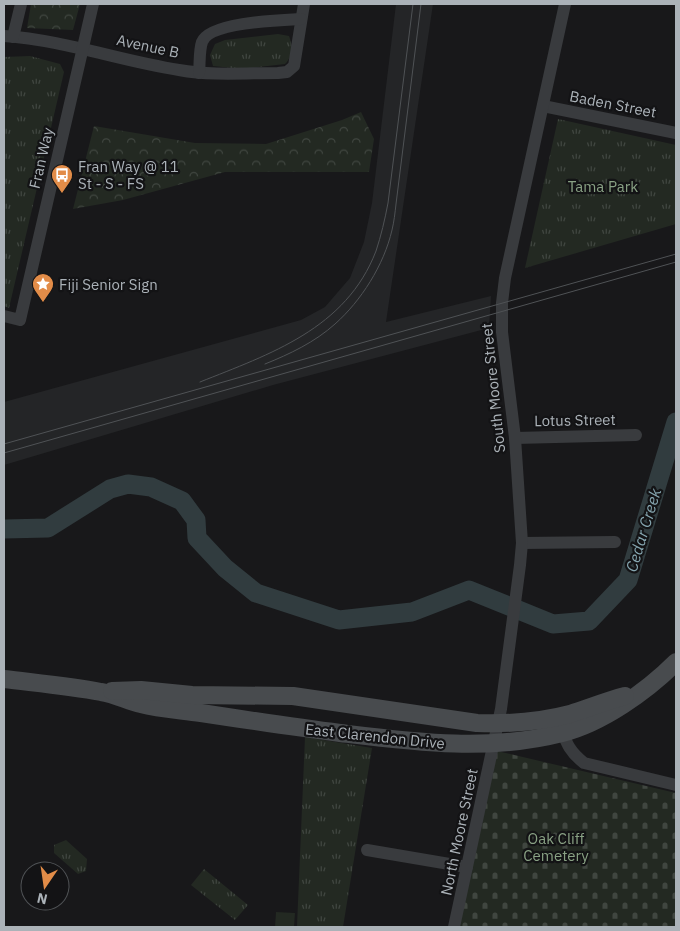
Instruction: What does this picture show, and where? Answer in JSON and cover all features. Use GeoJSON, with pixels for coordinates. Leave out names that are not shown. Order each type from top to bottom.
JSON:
{"type":"FeatureCollection","features":[{"type":"Feature","properties":{"kind":"street"},"geometry":{"type":"LineString","coordinates":[[8,36],[21,4]]}},
{"type":"Feature","properties":{"kind":"street","name":"Fran Way"},"geometry":{"type":"LineString","coordinates":[[4,316],[20,320],[93,4]]}},
{"type":"Feature","properties":{"kind":"street"},"geometry":{"type":"LineString","coordinates":[[198,72],[202,41],[208,34],[217,29],[276,20],[301,20],[304,4]]}},
{"type":"Feature","properties":{"kind":"street","name":"South Moore Street"},"geometry":{"type":"LineString","coordinates":[[494,744],[522,543],[515,438],[502,332],[502,303],[505,278],[565,4]]}},
{"type":"Feature","properties":{"kind":"street","name":"Avenue B"},"geometry":{"type":"LineString","coordinates":[[8,36],[38,39],[178,70],[198,72],[287,72],[294,66],[296,59],[301,20]]}},
{"type":"Feature","properties":{"kind":"street","name":"Baden Street"},"geometry":{"type":"LineString","coordinates":[[543,106],[676,133]]}},
{"type":"Feature","properties":{"kind":"street","name":"Lotus Street"},"geometry":{"type":"LineString","coordinates":[[515,438],[636,436]]}},
{"type":"Feature","properties":{"kind":"street"},"geometry":{"type":"LineString","coordinates":[[522,543],[615,542]]}},
{"type":"Feature","properties":{"kind":"street","name":"East Clarendon Drive"},"geometry":{"type":"LineString","coordinates":[[4,679],[103,692],[141,704],[377,738],[414,742],[494,744],[534,739],[601,703],[638,693],[676,662]]}},
{"type":"Feature","properties":{"kind":"street","name":"East Clarendon Drive"},"geometry":{"type":"LineString","coordinates":[[103,692],[141,690],[192,695],[293,696],[477,723],[528,722],[560,725]]}},
{"type":"Feature","properties":{"kind":"street"},"geometry":{"type":"LineString","coordinates":[[377,738],[382,709]]}},
{"type":"Feature","properties":{"kind":"street"},"geometry":{"type":"LineString","coordinates":[[560,725],[573,755],[584,763],[676,784]]}},
{"type":"Feature","properties":{"kind":"street","name":"North Moore Street"},"geometry":{"type":"LineString","coordinates":[[454,927],[494,744]]}},
{"type":"Feature","properties":{"kind":"street"},"geometry":{"type":"LineString","coordinates":[[367,850],[467,867]]}},
{"type":"Feature","properties":{"kind":"shaded area"},"geometry":{"type":"Polygon","coordinates":[[[396,4],[433,4],[386,322],[491,296],[489,328],[273,385],[4,465],[4,402],[301,320],[325,307],[350,278],[364,242],[372,203],[396,4]]]}},
{"type":"Feature","properties":{"kind":"green space"},"geometry":{"type":"Polygon","coordinates":[[[31,4],[80,4],[73,30],[27,28],[31,4]]]}},
{"type":"Feature","properties":{"kind":"green space"},"geometry":{"type":"Polygon","coordinates":[[[278,34],[289,36],[291,44],[292,51],[285,64],[242,69],[213,66],[210,55],[215,44],[225,40],[278,34]]]}},
{"type":"Feature","properties":{"kind":"green space"},"geometry":{"type":"Polygon","coordinates":[[[30,56],[60,64],[64,72],[9,308],[4,306],[4,57],[30,56]]]}},
{"type":"Feature","properties":{"kind":"green space"},"geometry":{"type":"Polygon","coordinates":[[[361,112],[374,139],[369,172],[225,172],[123,200],[73,209],[94,126],[195,143],[266,144],[342,120],[361,112]]]}},
{"type":"Feature","properties":{"kind":"green space","name":"Tama Park"},"geometry":{"type":"Polygon","coordinates":[[[558,119],[676,145],[676,224],[525,268],[558,119]]]}},
{"type":"Feature","properties":{"kind":"green space"},"geometry":{"type":"Polygon","coordinates":[[[305,737],[372,748],[343,927],[297,927],[305,737]]]}},
{"type":"Feature","properties":{"kind":"green space","name":"Oak Cliff Cemetery"},"geometry":{"type":"Polygon","coordinates":[[[497,751],[676,793],[676,927],[455,927],[497,751]]]}},
{"type":"Feature","properties":{"kind":"green space"},"geometry":{"type":"Polygon","coordinates":[[[66,840],[87,859],[86,871],[78,874],[70,867],[70,861],[63,861],[54,853],[54,845],[66,840]]]}},
{"type":"Feature","properties":{"kind":"green space"},"geometry":{"type":"Polygon","coordinates":[[[204,869],[248,905],[235,920],[191,885],[204,869]]]}},
{"type":"Feature","properties":{"kind":"green space"},"geometry":{"type":"Polygon","coordinates":[[[276,912],[295,913],[294,927],[275,927],[276,912]]]}},
{"type":"Feature","properties":{"kind":"waterway","name":"Cedar Creek"},"geometry":{"type":"LineString","coordinates":[[4,529],[48,528],[110,489],[128,484],[151,487],[182,501],[196,520],[197,538],[225,568],[256,593],[339,620],[412,612],[469,590],[553,624],[589,621],[628,580],[676,422]]}},
{"type":"Feature","properties":{"kind":"tram line"},"geometry":{"type":"LineString","coordinates":[[200,382],[253,361],[303,335],[326,319],[346,300],[363,278],[376,251],[388,203],[413,4]]}},
{"type":"Feature","properties":{"kind":"tram line"},"geometry":{"type":"LineString","coordinates":[[265,364],[302,347],[345,315],[370,282],[383,256],[392,230],[394,217],[421,4]]}},
{"type":"Feature","properties":{"kind":"tram line"},"geometry":{"type":"LineString","coordinates":[[4,444],[676,254]]}},
{"type":"Feature","properties":{"kind":"tram line"},"geometry":{"type":"LineString","coordinates":[[4,453],[676,262]]}},
{"type":"Feature","properties":{"kind":"place","name":"Fran Way @ 11 St - S - FS"},"geometry":{"type":"Point","coordinates":[62,194]}},
{"type":"Feature","properties":{"kind":"place","name":"Fiji Senior Sign"},"geometry":{"type":"Point","coordinates":[43,303]}}]}
